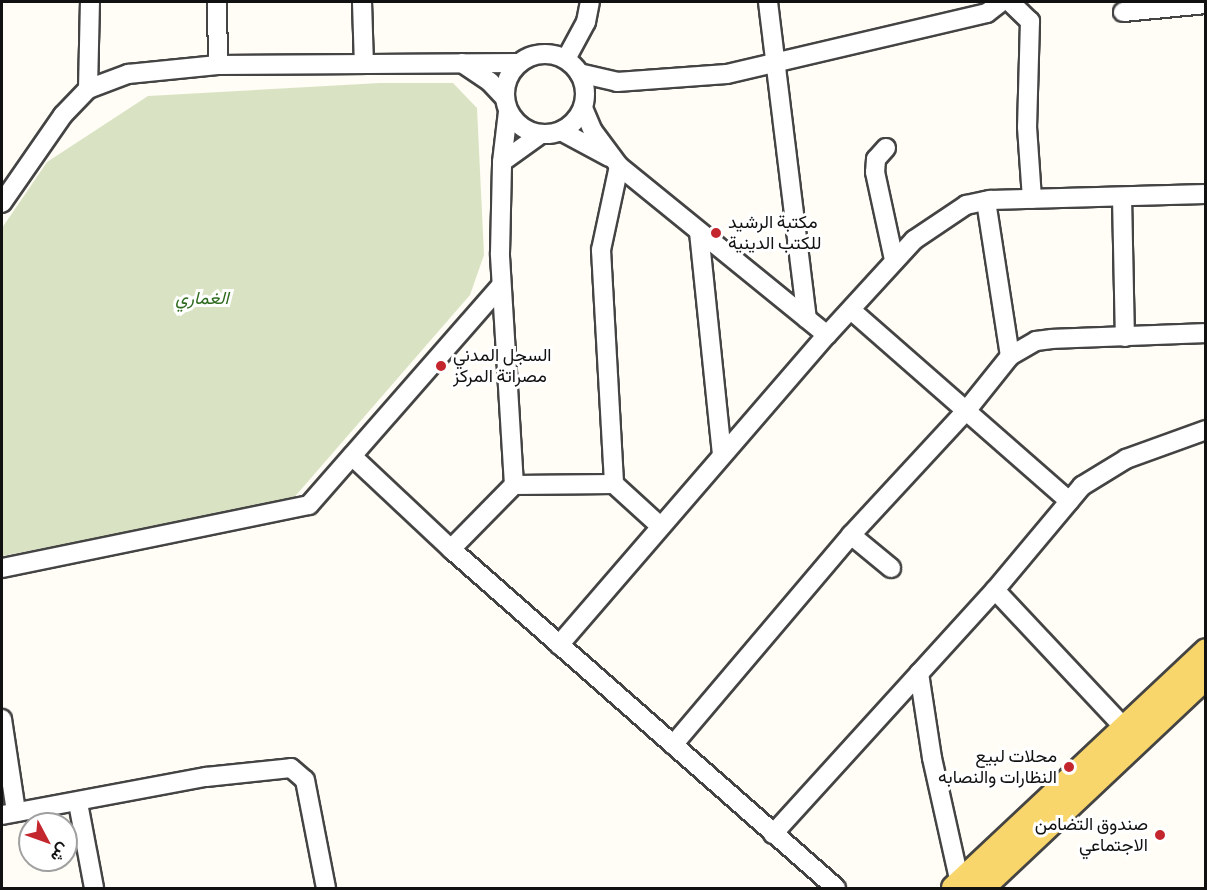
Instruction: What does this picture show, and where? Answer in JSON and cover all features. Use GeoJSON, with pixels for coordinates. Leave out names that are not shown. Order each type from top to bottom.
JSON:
{"type":"FeatureCollection","features":[{"type":"Feature","properties":{"kind":"main road"},"geometry":{"type":"LineString","coordinates":[[965,887],[1131,734],[1206,651]]}},
{"type":"Feature","properties":{"kind":"main road"},"geometry":{"type":"LineString","coordinates":[[1163,718],[1206,677]]}},
{"type":"Feature","properties":{"kind":"main road"},"geometry":{"type":"LineString","coordinates":[[1131,734],[1206,699]]}},
{"type":"Feature","properties":{"kind":"street"},"geometry":{"type":"LineString","coordinates":[[88,89],[90,2]]}},
{"type":"Feature","properties":{"kind":"street"},"geometry":{"type":"LineString","coordinates":[[217,2],[218,65]]}},
{"type":"Feature","properties":{"kind":"street"},"geometry":{"type":"LineString","coordinates":[[362,2],[364,64]]}},
{"type":"Feature","properties":{"kind":"street"},"geometry":{"type":"LineString","coordinates":[[566,59],[586,22],[590,2]]}},
{"type":"Feature","properties":{"kind":"street"},"geometry":{"type":"LineString","coordinates":[[768,2],[807,319]]}},
{"type":"Feature","properties":{"kind":"street"},"geometry":{"type":"LineString","coordinates":[[579,74],[617,82],[687,79],[775,64],[987,13],[1001,2]]}},
{"type":"Feature","properties":{"kind":"street"},"geometry":{"type":"LineString","coordinates":[[1010,2],[1030,21],[1028,127],[1032,199]]}},
{"type":"Feature","properties":{"kind":"street"},"geometry":{"type":"LineString","coordinates":[[1123,12],[1206,4]]}},
{"type":"Feature","properties":{"kind":"street"},"geometry":{"type":"LineString","coordinates":[[2,203],[63,114],[88,89],[128,74],[218,65],[519,63],[542,53],[566,59],[579,74],[584,102],[616,162],[601,250],[614,484]]}},
{"type":"Feature","properties":{"kind":"street"},"geometry":{"type":"LineString","coordinates":[[462,63],[490,82],[528,131],[541,134],[561,131],[616,162],[826,335]]}},
{"type":"Feature","properties":{"kind":"street"},"geometry":{"type":"LineString","coordinates":[[514,484],[501,286],[502,162],[505,85],[519,63]]}},
{"type":"Feature","properties":{"kind":"street"},"geometry":{"type":"LineString","coordinates":[[561,131],[584,102],[617,82]]}},
{"type":"Feature","properties":{"kind":"street"},"geometry":{"type":"LineString","coordinates":[[502,162],[541,134]]}},
{"type":"Feature","properties":{"kind":"street"},"geometry":{"type":"LineString","coordinates":[[886,148],[876,159],[875,172],[894,260]]}},
{"type":"Feature","properties":{"kind":"street"},"geometry":{"type":"LineString","coordinates":[[559,645],[659,525],[826,335],[894,260],[944,216],[966,204],[986,201],[1206,194]]}},
{"type":"Feature","properties":{"kind":"street"},"geometry":{"type":"LineString","coordinates":[[1122,197],[1125,337]]}},
{"type":"Feature","properties":{"kind":"street"},"geometry":{"type":"LineString","coordinates":[[986,201],[1010,356]]}},
{"type":"Feature","properties":{"kind":"street"},"geometry":{"type":"LineString","coordinates":[[699,232],[722,454]]}},
{"type":"Feature","properties":{"kind":"street"},"geometry":{"type":"LineString","coordinates":[[2,568],[309,506],[501,286]]}},
{"type":"Feature","properties":{"kind":"street"},"geometry":{"type":"LineString","coordinates":[[851,310],[1069,501]]}},
{"type":"Feature","properties":{"kind":"street"},"geometry":{"type":"LineString","coordinates":[[674,745],[851,535],[966,411],[1010,356],[1036,341],[1206,333]]}},
{"type":"Feature","properties":{"kind":"street"},"geometry":{"type":"LineString","coordinates":[[773,834],[995,590],[1082,486],[1118,463],[1206,430]]}},
{"type":"Feature","properties":{"kind":"street"},"geometry":{"type":"LineString","coordinates":[[352,456],[450,549],[836,888]]}},
{"type":"Feature","properties":{"kind":"street"},"geometry":{"type":"LineString","coordinates":[[450,549],[514,484],[614,484],[659,525]]}},
{"type":"Feature","properties":{"kind":"street"},"geometry":{"type":"LineString","coordinates":[[851,535],[891,568]]}},
{"type":"Feature","properties":{"kind":"street"},"geometry":{"type":"LineString","coordinates":[[995,590],[1131,734]]}},
{"type":"Feature","properties":{"kind":"street"},"geometry":{"type":"LineString","coordinates":[[919,673],[932,758],[965,887]]}},
{"type":"Feature","properties":{"kind":"street"},"geometry":{"type":"LineString","coordinates":[[2,718],[9,813],[78,803],[206,777],[291,768],[305,780],[326,888]]}},
{"type":"Feature","properties":{"kind":"street"},"geometry":{"type":"LineString","coordinates":[[78,803],[94,888]]}},
{"type":"Feature","properties":{"kind":"green space","name":"الغماري"},"geometry":{"type":"Polygon","coordinates":[[[380,83],[453,83],[477,108],[484,255],[470,295],[291,501],[2,556],[2,228],[47,162],[148,96],[380,83]]]}},
{"type":"Feature","properties":{"kind":"place","name":"مكتبة الرشيد للكتب الدينية"},"geometry":{"type":"Point","coordinates":[716,233]}},
{"type":"Feature","properties":{"kind":"place","name":"السجل المدني مصراتة المركز"},"geometry":{"type":"Point","coordinates":[441,366]}},
{"type":"Feature","properties":{"kind":"place","name":"محلات لبيع النظارات والنصابه"},"geometry":{"type":"Point","coordinates":[1069,767]}},
{"type":"Feature","properties":{"kind":"place","name":"صندوق التضامن الاجتماعي"},"geometry":{"type":"Point","coordinates":[1160,835]}}]}
